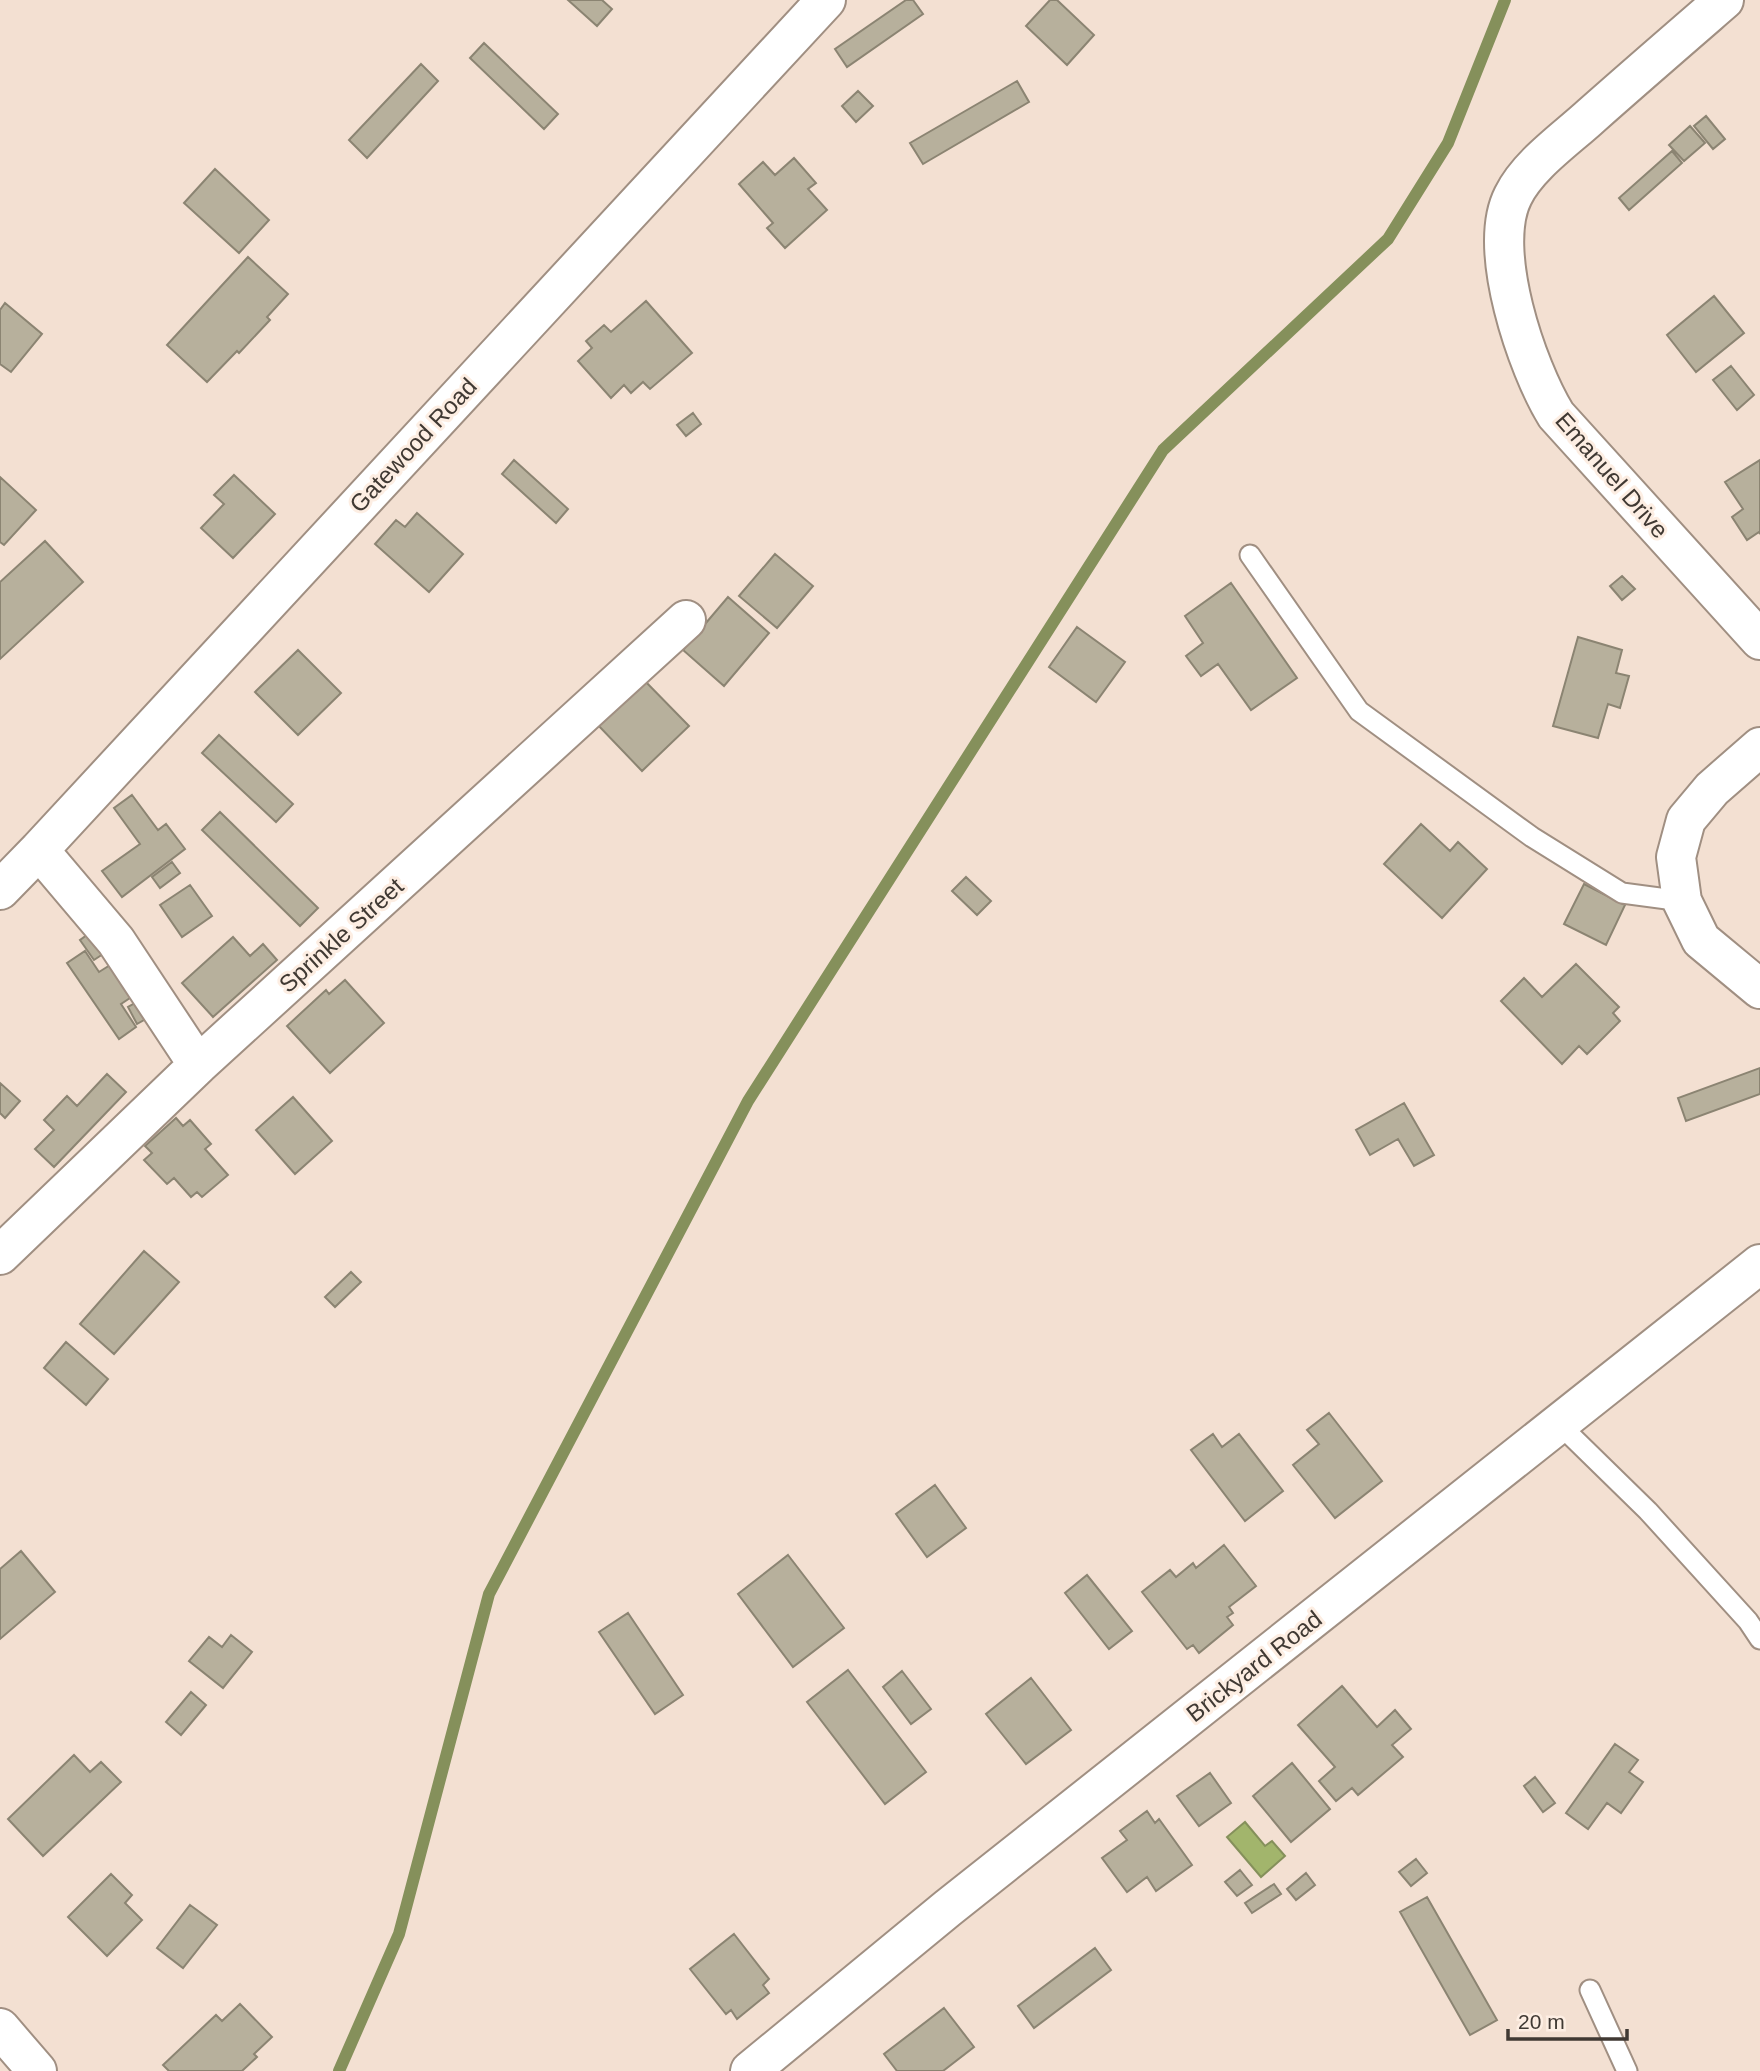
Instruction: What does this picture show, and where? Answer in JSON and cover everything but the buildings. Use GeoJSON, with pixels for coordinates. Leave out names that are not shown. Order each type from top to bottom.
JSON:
{"type":"FeatureCollection","features":[{"type":"Feature","properties":{"kind":"street","name":"Gatewood Road"},"geometry":{"type":"LineString","coordinates":[[0,890],[826,0]]}},
{"type":"Feature","properties":{"kind":"street","name":"Emanuel Drive"},"geometry":{"type":"LineString","coordinates":[[1724,0],[1542,160],[1513,196],[1505,219],[1503,243],[1511,296],[1534,375],[1556,415],[1760,640]]}},
{"type":"Feature","properties":{"kind":"street","name":"Sprinkle Street"},"geometry":{"type":"LineString","coordinates":[[0,1255],[198,1065],[686,621]]}},
{"type":"Feature","properties":{"kind":"street"},"geometry":{"type":"LineString","coordinates":[[1760,747],[1712,789],[1686,820],[1676,857],[1682,901],[1701,940],[1760,989]]}},
{"type":"Feature","properties":{"kind":"street"},"geometry":{"type":"LineString","coordinates":[[39,850],[116,941],[198,1065]]}},
{"type":"Feature","properties":{"kind":"street","name":"Brickyard Road"},"geometry":{"type":"LineString","coordinates":[[750,2071],[948,1908],[1760,1264]]}},
{"type":"Feature","properties":{"kind":"street"},"geometry":{"type":"LineString","coordinates":[[0,2028],[37,2071]]}},
{"type":"Feature","properties":{"kind":"lane"},"geometry":{"type":"LineString","coordinates":[[1250,555],[1359,711],[1532,837],[1622,894],[1682,901]]}},
{"type":"Feature","properties":{"kind":"lane"},"geometry":{"type":"LineString","coordinates":[[1559,1424],[1648,1511],[1748,1621],[1760,1639]]}},
{"type":"Feature","properties":{"kind":"lane"},"geometry":{"type":"LineString","coordinates":[[1590,1990],[1627,2071]]}},
{"type":"Feature","properties":{"kind":"shaded area"},"geometry":{"type":"Polygon","coordinates":[[[1245,1822],[1265,1846],[1272,1841],[1285,1856],[1261,1877],[1227,1837],[1245,1822]]]}},
{"type":"Feature","properties":{"kind":"waterway"},"geometry":{"type":"LineString","coordinates":[[339,2071],[399,1934],[489,1594],[748,1101],[1163,450],[1388,239],[1448,143],[1505,0]]}}]}
